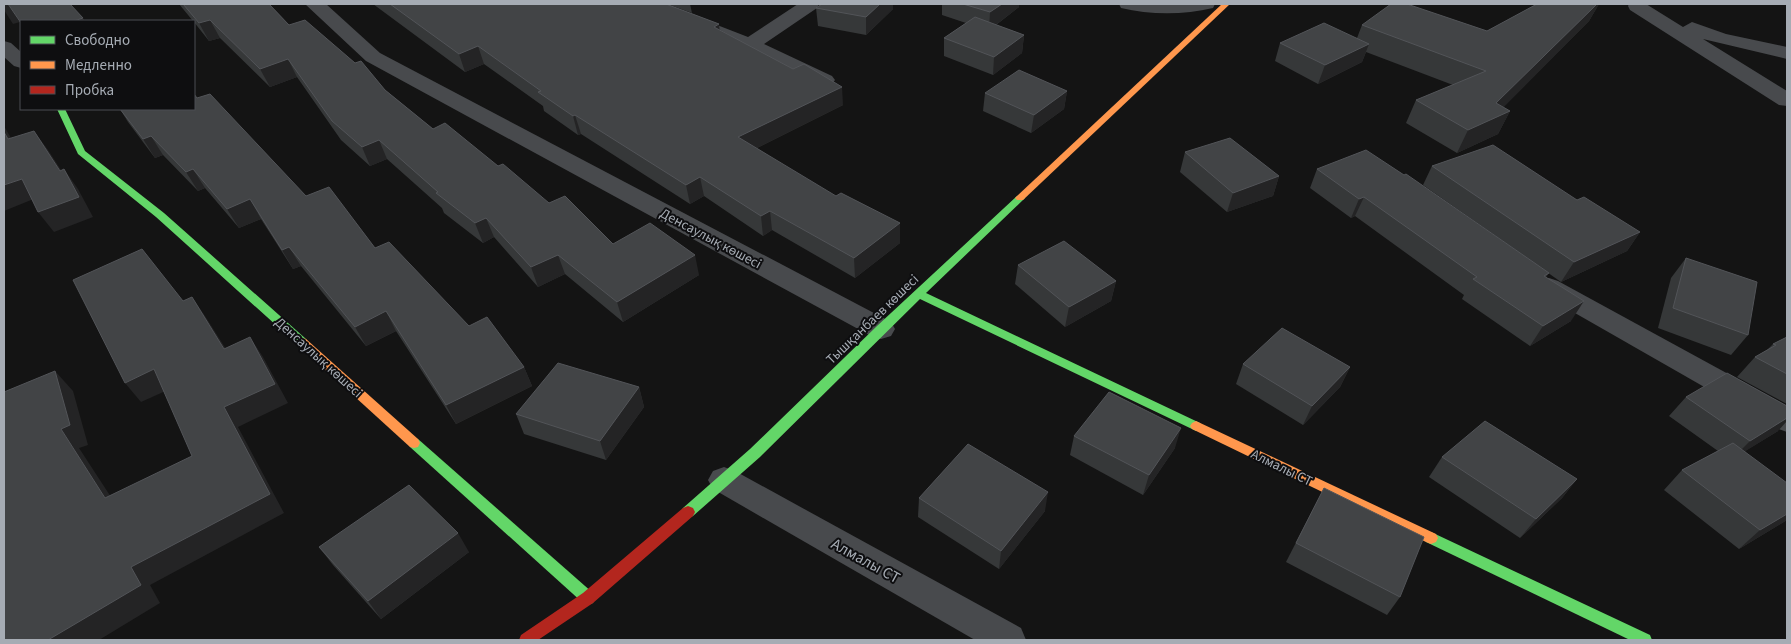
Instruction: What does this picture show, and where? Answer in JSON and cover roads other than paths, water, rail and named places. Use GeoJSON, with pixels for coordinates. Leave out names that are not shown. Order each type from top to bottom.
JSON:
{"type":"FeatureCollection","features":[{"type":"Feature","properties":{"kind":"street","name":"Денсаулық көшесі"},"geometry":{"type":"LineString","coordinates":[[314,4],[330,16],[373,57],[881,330]]}},
{"type":"Feature","properties":{"kind":"street"},"geometry":{"type":"LineString","coordinates":[[647,4],[750,45],[825,80]]}},
{"type":"Feature","properties":{"kind":"street"},"geometry":{"type":"LineString","coordinates":[[750,45],[810,4]]}},
{"type":"Feature","properties":{"kind":"street"},"geometry":{"type":"LineString","coordinates":[[1128,4],[1168,8],[1206,4]]}},
{"type":"Feature","properties":{"kind":"street","name":"Тышқанбаев көшесі"},"geometry":{"type":"LineString","coordinates":[[526,640],[588,598],[755,453],[881,330],[1226,4]]}},
{"type":"Feature","properties":{"kind":"street"},"geometry":{"type":"LineString","coordinates":[[1634,5],[1721,39],[1787,53]]}},
{"type":"Feature","properties":{"kind":"street"},"geometry":{"type":"LineString","coordinates":[[1634,5],[1787,100]]}},
{"type":"Feature","properties":{"kind":"street"},"geometry":{"type":"LineString","coordinates":[[4,47],[20,61]]}},
{"type":"Feature","properties":{"kind":"street","name":"Денсаулық көшесі"},"geometry":{"type":"LineString","coordinates":[[61,110],[81,152],[160,215],[588,598]]}},
{"type":"Feature","properties":{"kind":"street"},"geometry":{"type":"LineString","coordinates":[[1527,271],[1551,288],[1787,420]]}},
{"type":"Feature","properties":{"kind":"street","name":"Алмалы СТ"},"geometry":{"type":"LineString","coordinates":[[919,294],[1645,640]]}},
{"type":"Feature","properties":{"kind":"street","name":"Алмалы СТ"},"geometry":{"type":"LineString","coordinates":[[724,480],[1008,640]]}}]}
